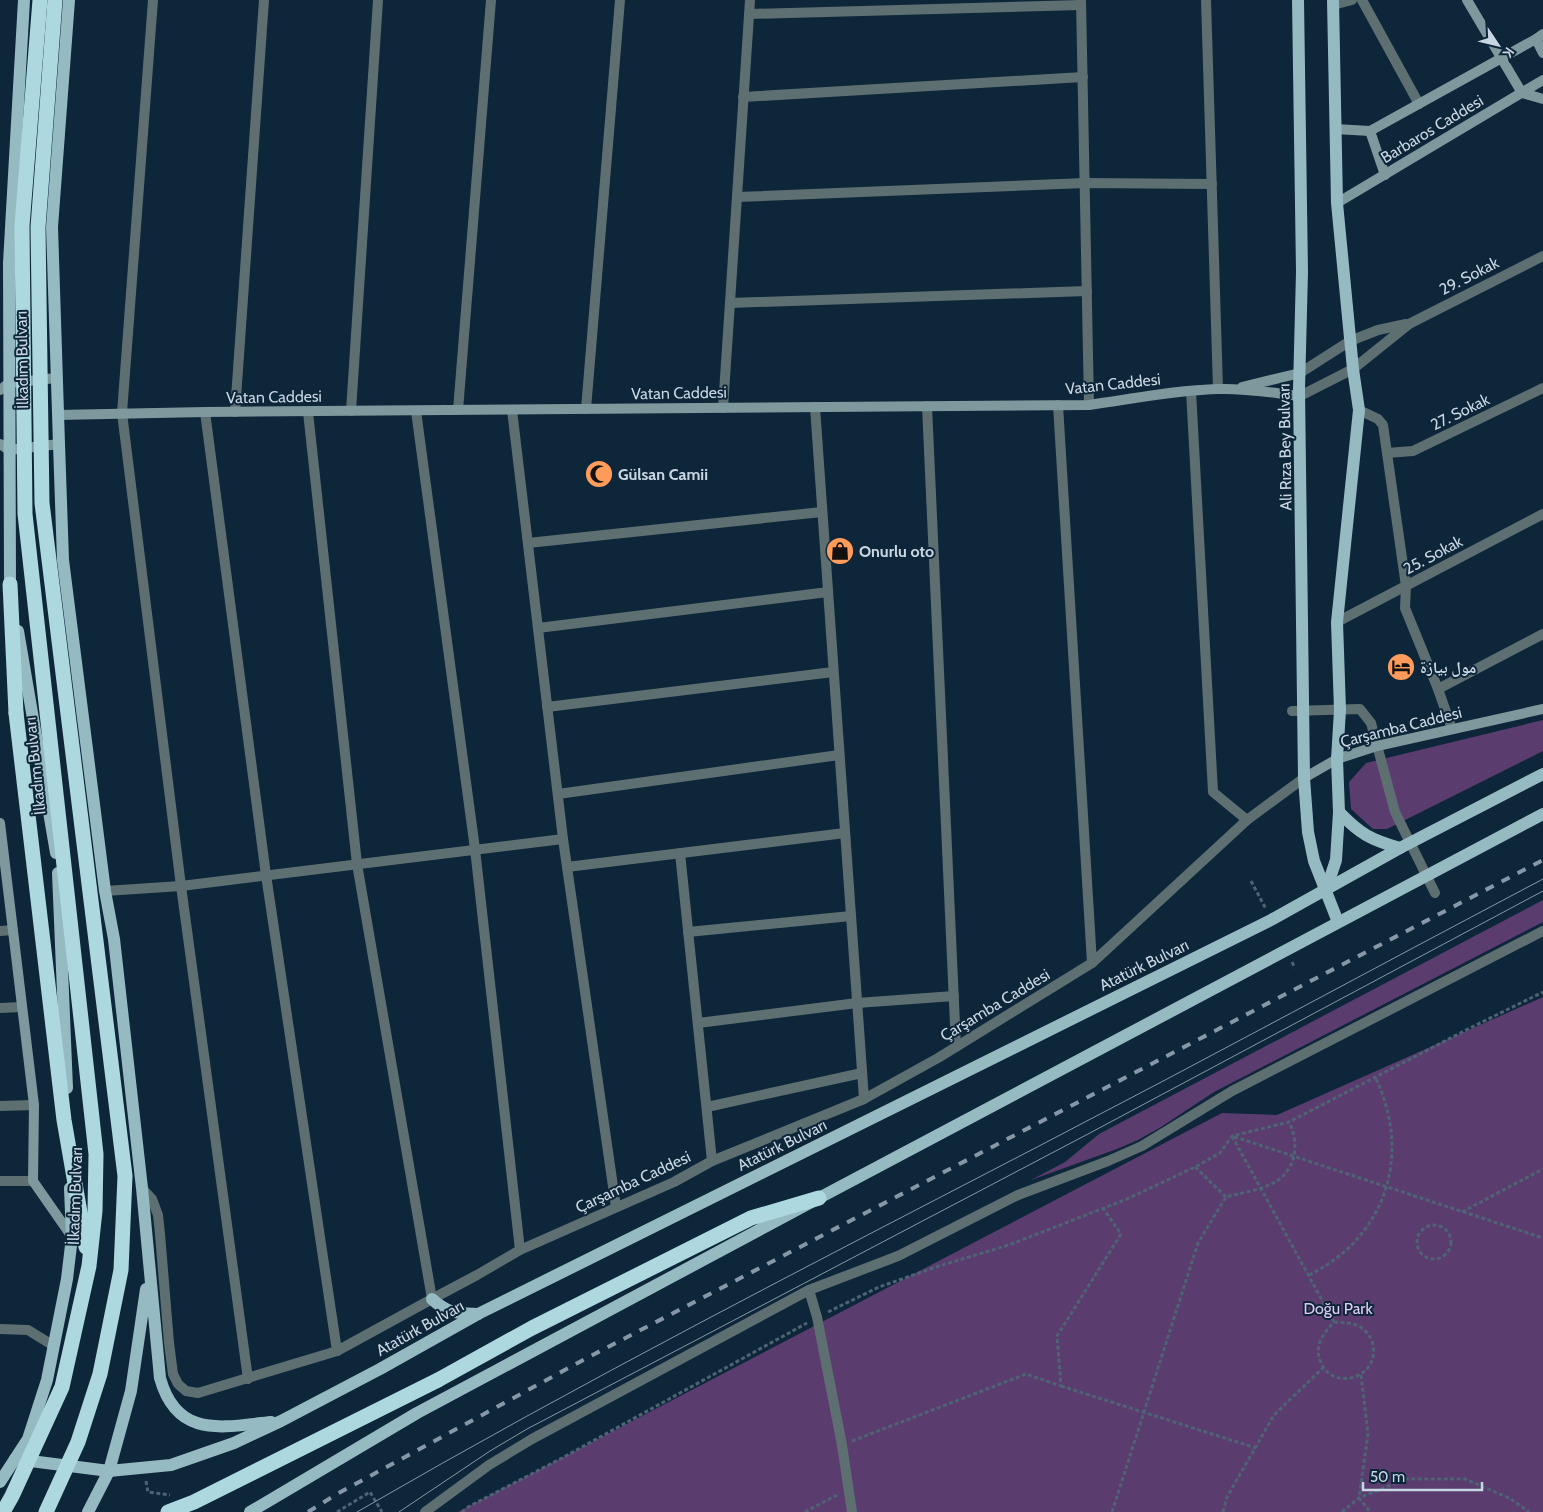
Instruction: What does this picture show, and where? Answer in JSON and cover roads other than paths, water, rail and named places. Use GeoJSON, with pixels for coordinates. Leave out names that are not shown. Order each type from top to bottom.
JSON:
{"type":"FeatureCollection","features":[{"type":"Feature","properties":{"kind":"highway","name":"İlkadım Bulvarı"},"geometry":{"type":"LineString","coordinates":[[3,1512],[62,1386],[89,1266],[95,1211],[96,1154],[25,514],[22,226],[40,0]]}},
{"type":"Feature","properties":{"kind":"highway","name":"İlkadım Bulvarı"},"geometry":{"type":"LineString","coordinates":[[46,1512],[78,1442],[100,1374],[121,1270],[125,1176],[42,503],[38,227],[55,0]]}},
{"type":"Feature","properties":{"kind":"highway"},"geometry":{"type":"LineString","coordinates":[[10,584],[16,713],[64,1120],[89,1266]]}},
{"type":"Feature","properties":{"kind":"highway"},"geometry":{"type":"LineString","coordinates":[[168,1512],[194,1502],[438,1380],[532,1328],[751,1218],[819,1198]]}},
{"type":"Feature","properties":{"kind":"main road","name":"İlkadım Bulvarı"},"geometry":{"type":"LineString","coordinates":[[0,1482],[28,1439],[47,1380],[67,1279],[72,1237],[58,865],[10,584],[4,447],[9,263],[24,0]]}},
{"type":"Feature","properties":{"kind":"main road","name":"İlkadım Bulvarı"},"geometry":{"type":"LineString","coordinates":[[69,0],[52,227],[63,560],[105,891],[114,939],[142,1188],[149,1268]]}},
{"type":"Feature","properties":{"kind":"main road","name":"Ali Rıza Bey Bulvarı"},"geometry":{"type":"LineString","coordinates":[[1298,0],[1302,272],[1298,711],[1305,804],[1310,841],[1314,861],[1338,922]]}},
{"type":"Feature","properties":{"kind":"main road"},"geometry":{"type":"LineString","coordinates":[[1467,0],[1522,93],[1543,99]]}},
{"type":"Feature","properties":{"kind":"main road"},"geometry":{"type":"LineString","coordinates":[[1326,890],[1336,860],[1339,812],[1337,759],[1340,710],[1337,622],[1359,410],[1352,369],[1336,204],[1333,2]]}},
{"type":"Feature","properties":{"kind":"main road"},"geometry":{"type":"LineString","coordinates":[[1540,37],[1543,53]]}},
{"type":"Feature","properties":{"kind":"main road","name":"Barbaros Caddesi"},"geometry":{"type":"LineString","coordinates":[[1335,130],[1370,131],[1540,37]]}},
{"type":"Feature","properties":{"kind":"main road","name":"Barbaros Caddesi"},"geometry":{"type":"LineString","coordinates":[[1336,204],[1543,80]]}},
{"type":"Feature","properties":{"kind":"main road"},"geometry":{"type":"LineString","coordinates":[[1370,131],[1384,174]]}},
{"type":"Feature","properties":{"kind":"main road"},"geometry":{"type":"LineString","coordinates":[[1234,389],[1300,373]]}},
{"type":"Feature","properties":{"kind":"main road"},"geometry":{"type":"LineString","coordinates":[[5,386],[56,378]]}},
{"type":"Feature","properties":{"kind":"main road","name":"Vatan Caddesi"},"geometry":{"type":"LineString","coordinates":[[58,416],[205,412],[1089,405],[1218,389],[1300,396]]}},
{"type":"Feature","properties":{"kind":"main road"},"geometry":{"type":"LineString","coordinates":[[4,447],[59,444]]}},
{"type":"Feature","properties":{"kind":"main road","name":"Çarşamba Caddesi"},"geometry":{"type":"LineString","coordinates":[[1304,778],[1337,759],[1377,746],[1543,709]]}},
{"type":"Feature","properties":{"kind":"main road","name":"Atatürk Bulvarı"},"geometry":{"type":"LineString","coordinates":[[15,1459],[109,1471],[171,1464],[234,1443],[281,1421],[380,1369],[478,1314],[1244,933],[1543,774]]}},
{"type":"Feature","properties":{"kind":"main road"},"geometry":{"type":"LineString","coordinates":[[1339,812],[1352,826],[1364,835],[1378,842],[1405,846]]}},
{"type":"Feature","properties":{"kind":"main road"},"geometry":{"type":"LineString","coordinates":[[250,1512],[416,1413],[1543,814]]}},
{"type":"Feature","properties":{"kind":"main road"},"geometry":{"type":"LineString","coordinates":[[0,823],[3,868],[13,930],[34,1105],[33,1182],[72,1237]]}},
{"type":"Feature","properties":{"kind":"main road"},"geometry":{"type":"LineString","coordinates":[[149,1268],[160,1378],[163,1389],[175,1408],[192,1421],[213,1427],[224,1428],[281,1421]]}},
{"type":"Feature","properties":{"kind":"main road"},"geometry":{"type":"LineString","coordinates":[[88,1512],[109,1471],[131,1391],[149,1268]]}},
{"type":"Feature","properties":{"kind":"main road"},"geometry":{"type":"LineString","coordinates":[[432,1298],[443,1309],[458,1313],[478,1314]]}},
{"type":"Feature","properties":{"kind":"street"},"geometry":{"type":"LineString","coordinates":[[153,0],[122,413],[180,886],[248,1379]]}},
{"type":"Feature","properties":{"kind":"street"},"geometry":{"type":"LineString","coordinates":[[235,412],[264,0]]}},
{"type":"Feature","properties":{"kind":"street"},"geometry":{"type":"LineString","coordinates":[[351,411],[378,0]]}},
{"type":"Feature","properties":{"kind":"street"},"geometry":{"type":"LineString","coordinates":[[458,410],[491,0]]}},
{"type":"Feature","properties":{"kind":"street"},"geometry":{"type":"LineString","coordinates":[[586,409],[620,0]]}},
{"type":"Feature","properties":{"kind":"street"},"geometry":{"type":"LineString","coordinates":[[723,408],[750,0]]}},
{"type":"Feature","properties":{"kind":"street"},"geometry":{"type":"LineString","coordinates":[[1206,0],[1218,389]]}},
{"type":"Feature","properties":{"kind":"street"},"geometry":{"type":"LineString","coordinates":[[1333,2],[1352,0]]}},
{"type":"Feature","properties":{"kind":"street"},"geometry":{"type":"LineString","coordinates":[[1362,0],[1418,104]]}},
{"type":"Feature","properties":{"kind":"street"},"geometry":{"type":"LineString","coordinates":[[749,14],[1081,2],[1089,405]]}},
{"type":"Feature","properties":{"kind":"street"},"geometry":{"type":"LineString","coordinates":[[743,97],[1083,77]]}},
{"type":"Feature","properties":{"kind":"street"},"geometry":{"type":"LineString","coordinates":[[737,197],[1085,183],[1212,184]]}},
{"type":"Feature","properties":{"kind":"street","name":"29. Sokak"},"geometry":{"type":"LineString","coordinates":[[1409,324],[1543,256]]}},
{"type":"Feature","properties":{"kind":"street"},"geometry":{"type":"LineString","coordinates":[[730,303],[1087,291]]}},
{"type":"Feature","properties":{"kind":"street"},"geometry":{"type":"LineString","coordinates":[[1300,373],[1350,341],[1378,330],[1409,324]]}},
{"type":"Feature","properties":{"kind":"street"},"geometry":{"type":"LineString","coordinates":[[1300,396],[1352,369],[1409,324]]}},
{"type":"Feature","properties":{"kind":"street","name":"27. Sokak"},"geometry":{"type":"LineString","coordinates":[[1387,452],[1413,451],[1543,388]]}},
{"type":"Feature","properties":{"kind":"street"},"geometry":{"type":"LineString","coordinates":[[1191,391],[1213,792],[1247,820]]}},
{"type":"Feature","properties":{"kind":"street"},"geometry":{"type":"LineString","coordinates":[[1058,405],[1092,963]]}},
{"type":"Feature","properties":{"kind":"street"},"geometry":{"type":"LineString","coordinates":[[927,406],[956,1047]]}},
{"type":"Feature","properties":{"kind":"street"},"geometry":{"type":"LineString","coordinates":[[815,407],[864,1099]]}},
{"type":"Feature","properties":{"kind":"street"},"geometry":{"type":"LineString","coordinates":[[512,410],[563,838],[616,1207]]}},
{"type":"Feature","properties":{"kind":"street"},"geometry":{"type":"LineString","coordinates":[[1359,410],[1378,419],[1383,425],[1406,586],[1405,608],[1452,730]]}},
{"type":"Feature","properties":{"kind":"street"},"geometry":{"type":"LineString","coordinates":[[416,411],[475,850],[520,1250]]}},
{"type":"Feature","properties":{"kind":"street"},"geometry":{"type":"LineString","coordinates":[[205,412],[266,875],[337,1351]]}},
{"type":"Feature","properties":{"kind":"street"},"geometry":{"type":"LineString","coordinates":[[308,412],[357,864],[432,1298]]}},
{"type":"Feature","properties":{"kind":"street"},"geometry":{"type":"LineString","coordinates":[[528,543],[822,512]]}},
{"type":"Feature","properties":{"kind":"street","name":"25. Sokak"},"geometry":{"type":"LineString","coordinates":[[1337,622],[1543,514]]}},
{"type":"Feature","properties":{"kind":"street"},"geometry":{"type":"LineString","coordinates":[[538,628],[828,592]]}},
{"type":"Feature","properties":{"kind":"street"},"geometry":{"type":"LineString","coordinates":[[1438,690],[1543,634]]}},
{"type":"Feature","properties":{"kind":"street"},"geometry":{"type":"LineString","coordinates":[[547,707],[833,672]]}},
{"type":"Feature","properties":{"kind":"street"},"geometry":{"type":"LineString","coordinates":[[1298,711],[1360,709],[1371,723],[1405,846],[1426,875],[1435,894]]}},
{"type":"Feature","properties":{"kind":"street"},"geometry":{"type":"LineString","coordinates":[[558,794],[839,755]]}},
{"type":"Feature","properties":{"kind":"street","name":"Çarşamba Caddesi"},"geometry":{"type":"LineString","coordinates":[[142,1188],[152,1199],[158,1215],[168,1343],[173,1374],[178,1384],[186,1391],[198,1393],[337,1351],[520,1250],[674,1182],[712,1161],[864,1099],[956,1047],[1092,963],[1247,820],[1304,778]]}},
{"type":"Feature","properties":{"kind":"street"},"geometry":{"type":"LineString","coordinates":[[567,867],[845,833]]}},
{"type":"Feature","properties":{"kind":"street"},"geometry":{"type":"LineString","coordinates":[[105,891],[180,886],[563,838]]}},
{"type":"Feature","properties":{"kind":"street"},"geometry":{"type":"LineString","coordinates":[[680,853],[712,1161]]}},
{"type":"Feature","properties":{"kind":"street"},"geometry":{"type":"LineString","coordinates":[[688,932],[851,916]]}},
{"type":"Feature","properties":{"kind":"street"},"geometry":{"type":"LineString","coordinates":[[0,930],[13,930]]}},
{"type":"Feature","properties":{"kind":"street"},"geometry":{"type":"LineString","coordinates":[[424,1512],[489,1465],[532,1440],[809,1290],[898,1256],[1018,1195],[1142,1146],[1232,1091],[1543,931]]}},
{"type":"Feature","properties":{"kind":"street"},"geometry":{"type":"LineString","coordinates":[[698,1023],[857,1004],[954,996]]}},
{"type":"Feature","properties":{"kind":"street"},"geometry":{"type":"LineString","coordinates":[[0,1008],[22,1006]]}},
{"type":"Feature","properties":{"kind":"street"},"geometry":{"type":"LineString","coordinates":[[707,1107],[862,1073]]}},
{"type":"Feature","properties":{"kind":"street"},"geometry":{"type":"LineString","coordinates":[[0,1106],[34,1105]]}},
{"type":"Feature","properties":{"kind":"street"},"geometry":{"type":"LineString","coordinates":[[0,1181],[33,1182]]}},
{"type":"Feature","properties":{"kind":"street"},"geometry":{"type":"LineString","coordinates":[[809,1290],[817,1317],[842,1445],[852,1512]]}},
{"type":"Feature","properties":{"kind":"street"},"geometry":{"type":"LineString","coordinates":[[0,1329],[28,1330],[54,1346]]}},
{"type":"Feature","properties":{"kind":"tram line"},"geometry":{"type":"LineString","coordinates":[[357,1512],[697,1324],[1167,1079],[1543,879]]}},
{"type":"Feature","properties":{"kind":"tram line"},"geometry":{"type":"LineString","coordinates":[[399,1512],[490,1451],[527,1429],[1088,1134],[1543,891]]}},
{"type":"Feature","properties":{"kind":"railway"},"geometry":{"type":"LineString","coordinates":[[308,1512],[337,1494],[585,1359],[1543,860]]}},
{"type":"Feature","properties":{"kind":"place","name":"Gülsan Camii"},"geometry":{"type":"Point","coordinates":[599,474]}},
{"type":"Feature","properties":{"kind":"place","name":"Onurlu oto"},"geometry":{"type":"Point","coordinates":[840,551]}},
{"type":"Feature","properties":{"kind":"place","name":"مول بيازة"},"geometry":{"type":"Point","coordinates":[1401,667]}},
{"type":"Feature","properties":{"kind":"park label","name":"Doğu Park"},"geometry":{"type":"Point","coordinates":[1338,1308]}}]}
